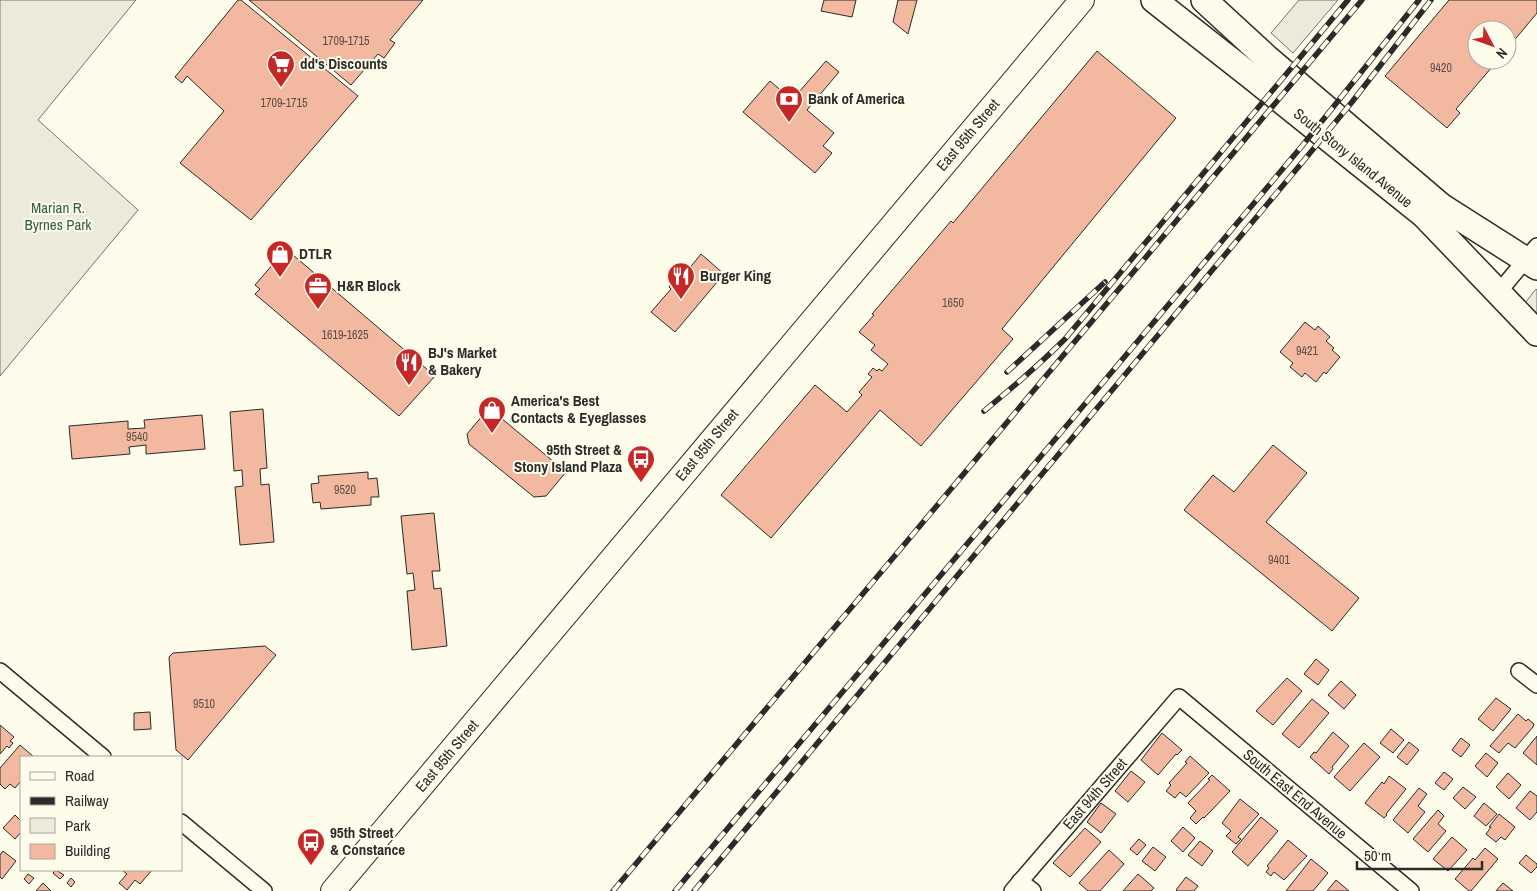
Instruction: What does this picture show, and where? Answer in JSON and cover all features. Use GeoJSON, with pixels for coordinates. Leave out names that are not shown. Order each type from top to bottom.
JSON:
{"type":"FeatureCollection","features":[{"type":"Feature","properties":{"kind":"highway","name":"South Stony Island Avenue"},"geometry":{"type":"LineString","coordinates":[[1154,0],[1424,216],[1537,333]]}},
{"type":"Feature","properties":{"kind":"highway","name":"South Stony Island Avenue"},"geometry":{"type":"LineString","coordinates":[[1204,0],[1267,58],[1441,206],[1533,257]]}},
{"type":"Feature","properties":{"kind":"main road","name":"East 95th Street"},"geometry":{"type":"LineString","coordinates":[[332,891],[1082,0]]}},
{"type":"Feature","properties":{"kind":"street"},"geometry":{"type":"LineString","coordinates":[[1498,293],[1533,257]]}},
{"type":"Feature","properties":{"kind":"street"},"geometry":{"type":"LineString","coordinates":[[1519,671],[1537,685]]}},
{"type":"Feature","properties":{"kind":"street"},"geometry":{"type":"LineString","coordinates":[[0,672],[102,756]]}},
{"type":"Feature","properties":{"kind":"street","name":"East 94th Street"},"geometry":{"type":"LineString","coordinates":[[1016,886],[1178,697]]}},
{"type":"Feature","properties":{"kind":"street","name":"South East End Avenue"},"geometry":{"type":"LineString","coordinates":[[1178,697],[1410,891]]}},
{"type":"Feature","properties":{"kind":"street"},"geometry":{"type":"LineString","coordinates":[[182,823],[264,891]]}},
{"type":"Feature","properties":{"kind":"street"},"geometry":{"type":"LineString","coordinates":[[1016,886],[1033,891]]}},
{"type":"Feature","properties":{"kind":"green space","name":"Marian R. Byrnes Park"},"geometry":{"type":"Polygon","coordinates":[[[0,0],[136,0],[38,120],[138,210],[0,376],[0,0]]]}},
{"type":"Feature","properties":{"kind":"green space"},"geometry":{"type":"Polygon","coordinates":[[[1299,0],[1338,0],[1293,53],[1271,33],[1299,0]]]}},
{"type":"Feature","properties":{"kind":"green space"},"geometry":{"type":"Polygon","coordinates":[[[1537,290],[1537,315],[1525,303],[1537,290]]]}},
{"type":"Feature","properties":{"kind":"building"},"geometry":{"type":"Polygon","coordinates":[[[238,0],[241,0],[358,96],[251,220],[180,163],[224,111],[187,76],[182,83],[175,77],[238,0]]]}},
{"type":"Feature","properties":{"kind":"building"},"geometry":{"type":"Polygon","coordinates":[[[249,0],[423,0],[390,40],[395,43],[384,58],[378,54],[351,85],[249,0]]]}},
{"type":"Feature","properties":{"kind":"building"},"geometry":{"type":"Polygon","coordinates":[[[824,0],[856,0],[852,17],[821,11],[824,0]]]}},
{"type":"Feature","properties":{"kind":"building"},"geometry":{"type":"Polygon","coordinates":[[[898,0],[917,0],[908,34],[893,22],[898,0]]]}},
{"type":"Feature","properties":{"kind":"building"},"geometry":{"type":"Polygon","coordinates":[[[1449,0],[1537,0],[1537,13],[1517,37],[1517,20],[1467,20],[1467,70],[1489,70],[1456,109],[1460,113],[1447,128],[1385,76],[1449,0]]]}},
{"type":"Feature","properties":{"kind":"building"},"geometry":{"type":"Polygon","coordinates":[[[1097,51],[1176,118],[1002,329],[1013,339],[921,446],[880,410],[771,538],[721,495],[815,385],[847,412],[862,395],[859,392],[872,377],[868,374],[873,368],[877,371],[879,369],[882,371],[888,364],[871,350],[875,345],[859,332],[874,315],[872,314],[951,221],[953,223],[1097,51]]]}},
{"type":"Feature","properties":{"kind":"building","name":"Bank of America"},"geometry":{"type":"Polygon","coordinates":[[[826,61],[839,72],[807,110],[834,133],[823,146],[832,153],[815,173],[743,112],[770,81],[792,100],[826,61]]]}},
{"type":"Feature","properties":{"kind":"building"},"geometry":{"type":"Polygon","coordinates":[[[286,249],[435,376],[399,416],[255,294],[260,289],[255,285],[286,249]]]}},
{"type":"Feature","properties":{"kind":"building","name":"Burger King"},"geometry":{"type":"Polygon","coordinates":[[[701,254],[724,274],[675,332],[651,312],[671,289],[669,287],[675,278],[679,281],[701,254]]]}},
{"type":"Feature","properties":{"kind":"building"},"geometry":{"type":"Polygon","coordinates":[[[1305,322],[1315,330],[1318,326],[1330,337],[1326,341],[1340,357],[1326,374],[1324,372],[1316,382],[1305,373],[1302,377],[1290,367],[1293,363],[1280,352],[1305,322]]]}},
{"type":"Feature","properties":{"kind":"building"},"geometry":{"type":"Polygon","coordinates":[[[489,408],[566,472],[546,496],[534,497],[469,444],[467,434],[489,408]]]}},
{"type":"Feature","properties":{"kind":"building"},"geometry":{"type":"Polygon","coordinates":[[[263,409],[267,468],[260,469],[261,485],[269,484],[274,542],[240,545],[235,487],[243,486],[242,470],[234,471],[230,412],[263,409]]]}},
{"type":"Feature","properties":{"kind":"building"},"geometry":{"type":"Polygon","coordinates":[[[202,415],[205,449],[146,454],[146,445],[129,447],[130,454],[72,459],[69,426],[128,421],[128,429],[145,428],[144,420],[202,415]]]}},
{"type":"Feature","properties":{"kind":"building"},"geometry":{"type":"Polygon","coordinates":[[[1273,445],[1307,473],[1266,522],[1359,598],[1332,631],[1184,510],[1213,475],[1234,492],[1273,445]]]}},
{"type":"Feature","properties":{"kind":"building"},"geometry":{"type":"Polygon","coordinates":[[[368,472],[368,479],[377,478],[379,497],[371,497],[371,505],[321,509],[320,502],[313,503],[311,484],[319,483],[318,476],[368,472]]]}},
{"type":"Feature","properties":{"kind":"building"},"geometry":{"type":"Polygon","coordinates":[[[434,513],[440,571],[432,571],[434,589],[441,588],[447,646],[412,650],[407,591],[415,590],[413,573],[407,574],[401,516],[434,513]]]}},
{"type":"Feature","properties":{"kind":"building"},"geometry":{"type":"Polygon","coordinates":[[[265,646],[276,655],[188,760],[176,750],[169,657],[173,653],[265,646]]]}},
{"type":"Feature","properties":{"kind":"building"},"geometry":{"type":"Polygon","coordinates":[[[1316,659],[1329,670],[1318,685],[1304,674],[1316,659]]]}},
{"type":"Feature","properties":{"kind":"building"},"geometry":{"type":"Polygon","coordinates":[[[1287,678],[1302,691],[1273,725],[1256,711],[1287,678]]]}},
{"type":"Feature","properties":{"kind":"building"},"geometry":{"type":"Polygon","coordinates":[[[1341,681],[1356,695],[1344,709],[1328,695],[1341,681]]]}},
{"type":"Feature","properties":{"kind":"building"},"geometry":{"type":"Polygon","coordinates":[[[1496,698],[1511,709],[1493,731],[1478,719],[1496,698]]]}},
{"type":"Feature","properties":{"kind":"building"},"geometry":{"type":"Polygon","coordinates":[[[1312,699],[1329,713],[1299,748],[1282,734],[1312,699]]]}},
{"type":"Feature","properties":{"kind":"building"},"geometry":{"type":"Polygon","coordinates":[[[150,712],[151,729],[134,730],[134,713],[150,712]]]}},
{"type":"Feature","properties":{"kind":"building"},"geometry":{"type":"Polygon","coordinates":[[[1518,714],[1526,721],[1528,719],[1534,724],[1533,727],[1515,748],[1508,743],[1499,753],[1490,746],[1518,714]]]}},
{"type":"Feature","properties":{"kind":"building"},"geometry":{"type":"Polygon","coordinates":[[[0,725],[14,737],[10,741],[13,743],[9,748],[7,746],[0,754],[0,725]]]}},
{"type":"Feature","properties":{"kind":"building"},"geometry":{"type":"Polygon","coordinates":[[[1391,729],[1404,740],[1393,753],[1380,743],[1391,729]]]}},
{"type":"Feature","properties":{"kind":"building"},"geometry":{"type":"Polygon","coordinates":[[[1333,732],[1349,746],[1332,767],[1333,769],[1329,774],[1310,757],[1314,752],[1316,753],[1333,732]]]}},
{"type":"Feature","properties":{"kind":"building"},"geometry":{"type":"Polygon","coordinates":[[[1162,733],[1182,750],[1176,754],[1158,775],[1141,760],[1162,733]]]}},
{"type":"Feature","properties":{"kind":"building"},"geometry":{"type":"Polygon","coordinates":[[[1537,736],[1537,765],[1523,753],[1537,736]]]}},
{"type":"Feature","properties":{"kind":"building"},"geometry":{"type":"Polygon","coordinates":[[[1461,738],[1470,745],[1461,757],[1452,750],[1461,738]]]}},
{"type":"Feature","properties":{"kind":"building"},"geometry":{"type":"Polygon","coordinates":[[[1409,742],[1419,750],[1407,765],[1397,757],[1409,742]]]}},
{"type":"Feature","properties":{"kind":"building"},"geometry":{"type":"Polygon","coordinates":[[[1364,743],[1380,757],[1350,791],[1334,777],[1364,743]]]}},
{"type":"Feature","properties":{"kind":"building"},"geometry":{"type":"Polygon","coordinates":[[[20,745],[33,756],[20,756],[20,782],[15,788],[10,784],[5,789],[0,784],[0,768],[20,745]]]}},
{"type":"Feature","properties":{"kind":"building"},"geometry":{"type":"Polygon","coordinates":[[[1486,753],[1498,763],[1487,777],[1475,766],[1486,753]]]}},
{"type":"Feature","properties":{"kind":"building"},"geometry":{"type":"Polygon","coordinates":[[[1190,756],[1209,773],[1186,797],[1180,792],[1175,798],[1166,791],[1171,785],[1169,783],[1187,763],[1185,762],[1190,756]]]}},
{"type":"Feature","properties":{"kind":"building"},"geometry":{"type":"Polygon","coordinates":[[[1131,771],[1145,782],[1128,802],[1115,791],[1131,771]]]}},
{"type":"Feature","properties":{"kind":"building"},"geometry":{"type":"Polygon","coordinates":[[[1444,772],[1453,779],[1444,790],[1435,783],[1444,772]]]}},
{"type":"Feature","properties":{"kind":"building"},"geometry":{"type":"Polygon","coordinates":[[[1508,773],[1521,785],[1509,799],[1496,787],[1508,773]]]}},
{"type":"Feature","properties":{"kind":"building"},"geometry":{"type":"Polygon","coordinates":[[[1212,775],[1230,791],[1196,824],[1190,818],[1196,811],[1188,803],[1210,780],[1208,779],[1212,775]]]}},
{"type":"Feature","properties":{"kind":"building"},"geometry":{"type":"Polygon","coordinates":[[[1389,776],[1406,789],[1384,818],[1365,803],[1382,782],[1384,784],[1389,776]]]}},
{"type":"Feature","properties":{"kind":"building"},"geometry":{"type":"Polygon","coordinates":[[[1463,787],[1476,797],[1465,809],[1453,798],[1463,787]]]}},
{"type":"Feature","properties":{"kind":"building"},"geometry":{"type":"Polygon","coordinates":[[[1419,788],[1427,794],[1418,806],[1425,812],[1408,833],[1393,820],[1419,788]]]}},
{"type":"Feature","properties":{"kind":"building"},"geometry":{"type":"Polygon","coordinates":[[[1530,791],[1537,796],[1537,812],[1530,820],[1516,808],[1530,791]]]}},
{"type":"Feature","properties":{"kind":"building"},"geometry":{"type":"Polygon","coordinates":[[[1240,799],[1259,814],[1238,837],[1241,839],[1236,844],[1226,836],[1231,831],[1222,823],[1240,799]]]}},
{"type":"Feature","properties":{"kind":"building"},"geometry":{"type":"Polygon","coordinates":[[[1101,803],[1116,814],[1101,833],[1087,822],[1101,803]]]}},
{"type":"Feature","properties":{"kind":"building"},"geometry":{"type":"Polygon","coordinates":[[[1484,803],[1497,814],[1486,826],[1474,816],[1484,803]]]}},
{"type":"Feature","properties":{"kind":"building"},"geometry":{"type":"Polygon","coordinates":[[[1438,810],[1444,816],[1438,824],[1446,831],[1428,852],[1413,839],[1438,810]]]}},
{"type":"Feature","properties":{"kind":"building"},"geometry":{"type":"Polygon","coordinates":[[[1499,814],[1515,827],[1505,840],[1501,837],[1496,842],[1486,834],[1499,814]]]}},
{"type":"Feature","properties":{"kind":"building"},"geometry":{"type":"Polygon","coordinates":[[[15,815],[20,820],[20,833],[15,839],[3,828],[15,815]]]}},
{"type":"Feature","properties":{"kind":"building"},"geometry":{"type":"Polygon","coordinates":[[[1261,817],[1278,831],[1248,866],[1232,852],[1261,817]]]}},
{"type":"Feature","properties":{"kind":"building"},"geometry":{"type":"Polygon","coordinates":[[[1183,827],[1195,838],[1183,852],[1171,841],[1183,827]]]}},
{"type":"Feature","properties":{"kind":"building"},"geometry":{"type":"Polygon","coordinates":[[[1085,828],[1101,842],[1070,877],[1053,863],[1085,828]]]}},
{"type":"Feature","properties":{"kind":"building"},"geometry":{"type":"Polygon","coordinates":[[[1452,837],[1467,850],[1448,871],[1433,859],[1452,837]]]}},
{"type":"Feature","properties":{"kind":"building"},"geometry":{"type":"Polygon","coordinates":[[[1139,839],[1146,845],[1137,855],[1130,849],[1139,839]]]}},
{"type":"Feature","properties":{"kind":"building"},"geometry":{"type":"Polygon","coordinates":[[[1288,840],[1307,856],[1284,880],[1274,872],[1271,876],[1266,872],[1269,868],[1267,866],[1288,840]]]}},
{"type":"Feature","properties":{"kind":"building"},"geometry":{"type":"Polygon","coordinates":[[[1200,841],[1213,851],[1202,866],[1188,855],[1200,841]]]}},
{"type":"Feature","properties":{"kind":"building"},"geometry":{"type":"Polygon","coordinates":[[[1153,847],[1166,857],[1155,871],[1142,861],[1153,847]]]}},
{"type":"Feature","properties":{"kind":"building"},"geometry":{"type":"Polygon","coordinates":[[[1485,848],[1498,859],[1469,891],[1455,879],[1473,858],[1475,860],[1485,848]]]}},
{"type":"Feature","properties":{"kind":"building"},"geometry":{"type":"Polygon","coordinates":[[[1109,850],[1124,864],[1100,891],[1088,891],[1079,883],[1109,850]]]}},
{"type":"Feature","properties":{"kind":"building"},"geometry":{"type":"Polygon","coordinates":[[[3,851],[16,861],[2,879],[0,877],[0,855],[3,851]]]}},
{"type":"Feature","properties":{"kind":"building"},"geometry":{"type":"Polygon","coordinates":[[[1526,855],[1537,864],[1537,867],[1531,873],[1519,863],[1526,855]]]}},
{"type":"Feature","properties":{"kind":"building"},"geometry":{"type":"Polygon","coordinates":[[[1311,859],[1328,873],[1313,891],[1286,891],[1311,859]]]}},
{"type":"Feature","properties":{"kind":"building"},"geometry":{"type":"Polygon","coordinates":[[[58,871],[64,875],[60,879],[53,873],[58,871]]]}},
{"type":"Feature","properties":{"kind":"building"},"geometry":{"type":"Polygon","coordinates":[[[123,871],[151,871],[140,884],[135,880],[127,890],[119,883],[127,874],[123,871]]]}},
{"type":"Feature","properties":{"kind":"building"},"geometry":{"type":"Polygon","coordinates":[[[28,874],[34,878],[29,884],[24,879],[28,874]]]}},
{"type":"Feature","properties":{"kind":"building"},"geometry":{"type":"Polygon","coordinates":[[[1138,874],[1154,888],[1151,891],[1123,891],[1138,874]]]}},
{"type":"Feature","properties":{"kind":"building"},"geometry":{"type":"Polygon","coordinates":[[[1186,877],[1198,886],[1194,891],[1177,891],[1176,890],[1186,877]]]}},
{"type":"Feature","properties":{"kind":"building"},"geometry":{"type":"Polygon","coordinates":[[[71,878],[75,882],[71,887],[67,883],[71,878]]]}},
{"type":"Feature","properties":{"kind":"building"},"geometry":{"type":"Polygon","coordinates":[[[1336,880],[1349,891],[1327,891],[1336,880]]]}},
{"type":"Feature","properties":{"kind":"building"},"geometry":{"type":"Polygon","coordinates":[[[43,883],[51,891],[36,891],[43,883]]]}},
{"type":"Feature","properties":{"kind":"building"},"geometry":{"type":"Polygon","coordinates":[[[1503,883],[1513,891],[1496,891],[1503,883]]]}},
{"type":"Feature","properties":{"kind":"railway"},"geometry":{"type":"LineString","coordinates":[[984,411],[1065,339],[1348,0]]}},
{"type":"Feature","properties":{"kind":"railway"},"geometry":{"type":"LineString","coordinates":[[613,891],[1362,0]]}},
{"type":"Feature","properties":{"kind":"railway"},"geometry":{"type":"LineString","coordinates":[[675,891],[1302,146],[1419,0]]}},
{"type":"Feature","properties":{"kind":"railway"},"geometry":{"type":"LineString","coordinates":[[694,891],[1310,153],[1431,0]]}},
{"type":"Feature","properties":{"kind":"railway"},"geometry":{"type":"LineString","coordinates":[[1007,372],[1105,282]]}},
{"type":"Feature","properties":{"kind":"place","name":"dd's Discounts"},"geometry":{"type":"Point","coordinates":[281,88]}},
{"type":"Feature","properties":{"kind":"place","name":"Bank of America"},"geometry":{"type":"Point","coordinates":[789,123]}},
{"type":"Feature","properties":{"kind":"place","name":"DTLR"},"geometry":{"type":"Point","coordinates":[280,278]}},
{"type":"Feature","properties":{"kind":"place","name":"Burger King"},"geometry":{"type":"Point","coordinates":[681,300]}},
{"type":"Feature","properties":{"kind":"place","name":"H&R Block"},"geometry":{"type":"Point","coordinates":[318,310]}},
{"type":"Feature","properties":{"kind":"place","name":"BJ's Market & Bakery"},"geometry":{"type":"Point","coordinates":[409,386]}},
{"type":"Feature","properties":{"kind":"place","name":"America's Best Contacts & Eyeglasses"},"geometry":{"type":"Point","coordinates":[492,434]}},
{"type":"Feature","properties":{"kind":"place","name":"95th Street & Stony Island Plaza"},"geometry":{"type":"Point","coordinates":[641,483]}},
{"type":"Feature","properties":{"kind":"place","name":"95th Street & Constance"},"geometry":{"type":"Point","coordinates":[311,866]}}]}
